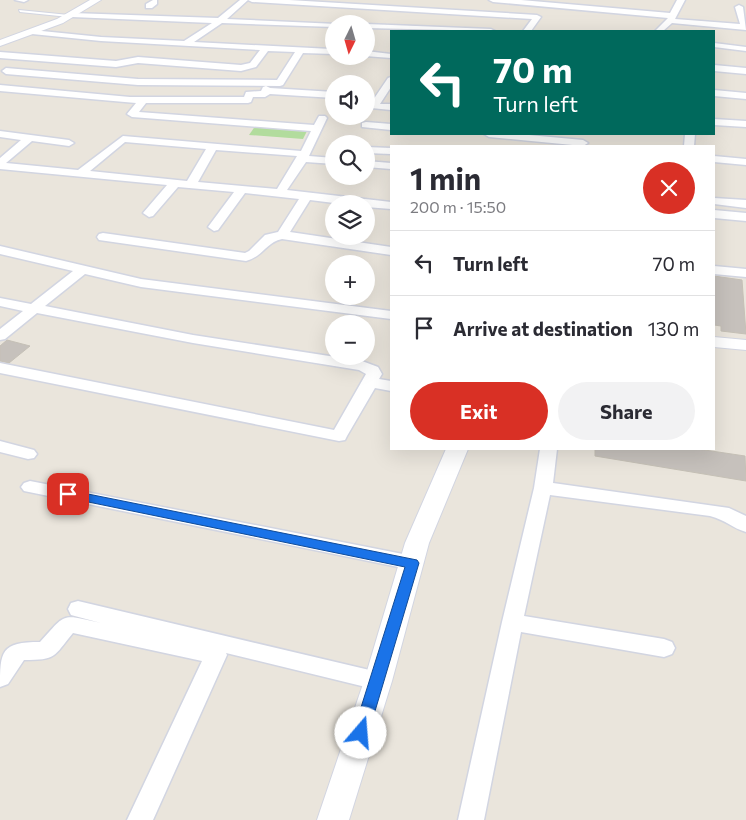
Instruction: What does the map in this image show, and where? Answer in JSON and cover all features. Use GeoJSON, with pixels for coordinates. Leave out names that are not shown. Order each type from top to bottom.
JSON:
{"type":"FeatureCollection","features":[{"type":"Feature","properties":{"kind":"street"},"geometry":{"type":"LineString","coordinates":[[19,0],[24,0]]}},
{"type":"Feature","properties":{"kind":"street"},"geometry":{"type":"LineString","coordinates":[[0,43],[70,16],[97,0]]}},
{"type":"Feature","properties":{"kind":"street"},"geometry":{"type":"LineString","coordinates":[[185,44],[221,20],[244,0]]}},
{"type":"Feature","properties":{"kind":"street"},"geometry":{"type":"LineString","coordinates":[[252,0],[456,10],[537,17],[528,30]]}},
{"type":"Feature","properties":{"kind":"street"},"geometry":{"type":"LineString","coordinates":[[493,0],[610,9],[672,19],[745,27]]}},
{"type":"Feature","properties":{"kind":"street"},"geometry":{"type":"LineString","coordinates":[[660,30],[672,19],[681,0]]}},
{"type":"Feature","properties":{"kind":"street"},"geometry":{"type":"LineString","coordinates":[[136,17],[153,5]]}},
{"type":"Feature","properties":{"kind":"street"},"geometry":{"type":"LineString","coordinates":[[739,6],[742,22],[745,27]]}},
{"type":"Feature","properties":{"kind":"street"},"geometry":{"type":"LineString","coordinates":[[221,10],[230,11]]}},
{"type":"Feature","properties":{"kind":"street"},"geometry":{"type":"LineString","coordinates":[[70,16],[325,25]]}},
{"type":"Feature","properties":{"kind":"street"},"geometry":{"type":"LineString","coordinates":[[375,26],[448,30]]}},
{"type":"Feature","properties":{"kind":"street"},"geometry":{"type":"LineString","coordinates":[[32,32],[101,40],[325,51]]}},
{"type":"Feature","properties":{"kind":"street"},"geometry":{"type":"LineString","coordinates":[[715,45],[746,49]]}},
{"type":"Feature","properties":{"kind":"street"},"geometry":{"type":"LineString","coordinates":[[0,54],[116,64],[138,60],[242,68],[253,65],[265,49]]}},
{"type":"Feature","properties":{"kind":"street"},"geometry":{"type":"LineString","coordinates":[[267,87],[280,83],[300,51]]}},
{"type":"Feature","properties":{"kind":"street"},"geometry":{"type":"LineString","coordinates":[[375,55],[390,56]]}},
{"type":"Feature","properties":{"kind":"street"},"geometry":{"type":"LineString","coordinates":[[715,68],[746,71]]}},
{"type":"Feature","properties":{"kind":"street"},"geometry":{"type":"LineString","coordinates":[[6,71],[100,80],[267,87],[325,94]]}},
{"type":"Feature","properties":{"kind":"street"},"geometry":{"type":"LineString","coordinates":[[74,96],[100,80]]}},
{"type":"Feature","properties":{"kind":"street"},"geometry":{"type":"LineString","coordinates":[[390,81],[374,106],[390,107]]}},
{"type":"Feature","properties":{"kind":"street"},"geometry":{"type":"LineString","coordinates":[[0,88],[74,96],[143,100],[248,100],[249,94],[265,94],[267,87]]}},
{"type":"Feature","properties":{"kind":"street"},"geometry":{"type":"LineString","coordinates":[[715,93],[746,96]]}},
{"type":"Feature","properties":{"kind":"street"},"geometry":{"type":"LineString","coordinates":[[375,98],[390,95]]}},
{"type":"Feature","properties":{"kind":"street"},"geometry":{"type":"LineString","coordinates":[[143,100],[132,114],[319,123],[303,156],[280,192]]}},
{"type":"Feature","properties":{"kind":"street"},"geometry":{"type":"LineString","coordinates":[[715,122],[746,124]]}},
{"type":"Feature","properties":{"kind":"street"},"geometry":{"type":"LineString","coordinates":[[366,125],[390,127]]}},
{"type":"Feature","properties":{"kind":"street"},"geometry":{"type":"LineString","coordinates":[[0,134],[69,142]]}},
{"type":"Feature","properties":{"kind":"street"},"geometry":{"type":"LineString","coordinates":[[502,135],[583,141]]}},
{"type":"Feature","properties":{"kind":"street"},"geometry":{"type":"LineString","coordinates":[[0,165],[30,138]]}},
{"type":"Feature","properties":{"kind":"street"},"geometry":{"type":"LineString","coordinates":[[79,175],[123,139],[214,146],[325,160]]}},
{"type":"Feature","properties":{"kind":"street"},"geometry":{"type":"LineString","coordinates":[[191,184],[204,159],[214,146]]}},
{"type":"Feature","properties":{"kind":"street"},"geometry":{"type":"LineString","coordinates":[[375,150],[390,151]]}},
{"type":"Feature","properties":{"kind":"street"},"geometry":{"type":"LineString","coordinates":[[715,158],[746,162]]}},
{"type":"Feature","properties":{"kind":"street"},"geometry":{"type":"LineString","coordinates":[[0,165],[79,175],[280,192],[390,206]]}},
{"type":"Feature","properties":{"kind":"street"},"geometry":{"type":"LineString","coordinates":[[375,165],[390,166]]}},
{"type":"Feature","properties":{"kind":"street"},"geometry":{"type":"LineString","coordinates":[[149,213],[175,183]]}},
{"type":"Feature","properties":{"kind":"street"},"geometry":{"type":"LineString","coordinates":[[214,228],[242,189]]}},
{"type":"Feature","properties":{"kind":"street"},"geometry":{"type":"LineString","coordinates":[[282,235],[307,196]]}},
{"type":"Feature","properties":{"kind":"street"},"geometry":{"type":"LineString","coordinates":[[715,201],[746,204]]}},
{"type":"Feature","properties":{"kind":"street"},"geometry":{"type":"LineString","coordinates":[[715,214],[746,217]]}},
{"type":"Feature","properties":{"kind":"street"},"geometry":{"type":"LineString","coordinates":[[104,236],[246,256],[254,254],[269,238],[282,235],[390,251]]}},
{"type":"Feature","properties":{"kind":"street"},"geometry":{"type":"LineString","coordinates":[[0,250],[141,283],[390,315]]}},
{"type":"Feature","properties":{"kind":"street"},"geometry":{"type":"LineString","coordinates":[[0,336],[82,270]]}},
{"type":"Feature","properties":{"kind":"street"},"geometry":{"type":"LineString","coordinates":[[715,270],[746,273]]}},
{"type":"Feature","properties":{"kind":"street"},"geometry":{"type":"LineString","coordinates":[[0,302],[193,339],[362,366],[373,370],[374,374],[339,436],[0,368]]}},
{"type":"Feature","properties":{"kind":"street"},"geometry":{"type":"LineString","coordinates":[[715,342],[746,345]]}},
{"type":"Feature","properties":{"kind":"street"},"geometry":{"type":"LineString","coordinates":[[370,382],[390,386]]}},
{"type":"Feature","properties":{"kind":"street"},"geometry":{"type":"LineString","coordinates":[[0,446],[28,454]]}},
{"type":"Feature","properties":{"kind":"street"},"geometry":{"type":"LineString","coordinates":[[333,820],[378,682],[413,563],[417,543],[457,450]]}},
{"type":"Feature","properties":{"kind":"street"},"geometry":{"type":"LineString","coordinates":[[471,820],[512,622],[543,488],[548,450]]}},
{"type":"Feature","properties":{"kind":"street"},"geometry":{"type":"LineString","coordinates":[[30,486],[413,563]]}},
{"type":"Feature","properties":{"kind":"street"},"geometry":{"type":"LineString","coordinates":[[543,488],[710,510],[729,514],[746,525]]}},
{"type":"Feature","properties":{"kind":"street"},"geometry":{"type":"LineString","coordinates":[[78,609],[378,682]]}},
{"type":"Feature","properties":{"kind":"street"},"geometry":{"type":"LineString","coordinates":[[512,622],[664,648]]}},
{"type":"Feature","properties":{"kind":"street"},"geometry":{"type":"LineString","coordinates":[[0,678],[18,651],[45,651],[68,624],[216,655],[140,820]]}},
{"type":"Feature","properties":{"kind":"lane"},"geometry":{"type":"LineString","coordinates":[[20,11],[70,16]]}},
{"type":"Feature","properties":{"kind":"green space"},"geometry":{"type":"Polygon","coordinates":[[[256,125],[308,129],[303,139],[249,135],[256,125]]]}},
{"type":"Feature","properties":{"kind":"building"},"geometry":{"type":"Polygon","coordinates":[[[715,276],[742,280],[746,334],[721,331],[721,326],[715,325],[715,276]]]}},
{"type":"Feature","properties":{"kind":"building"},"geometry":{"type":"Polygon","coordinates":[[[7,340],[30,346],[9,363],[0,361],[0,346],[7,340]]]}},
{"type":"Feature","properties":{"kind":"building"},"geometry":{"type":"Polygon","coordinates":[[[595,450],[705,450],[745,456],[746,481],[595,456],[595,450]]]}},
{"type":"Feature","properties":{"kind":"route"},"geometry":{"type":"LineString","coordinates":[[68,494],[413,563],[361,733]]}}]}
